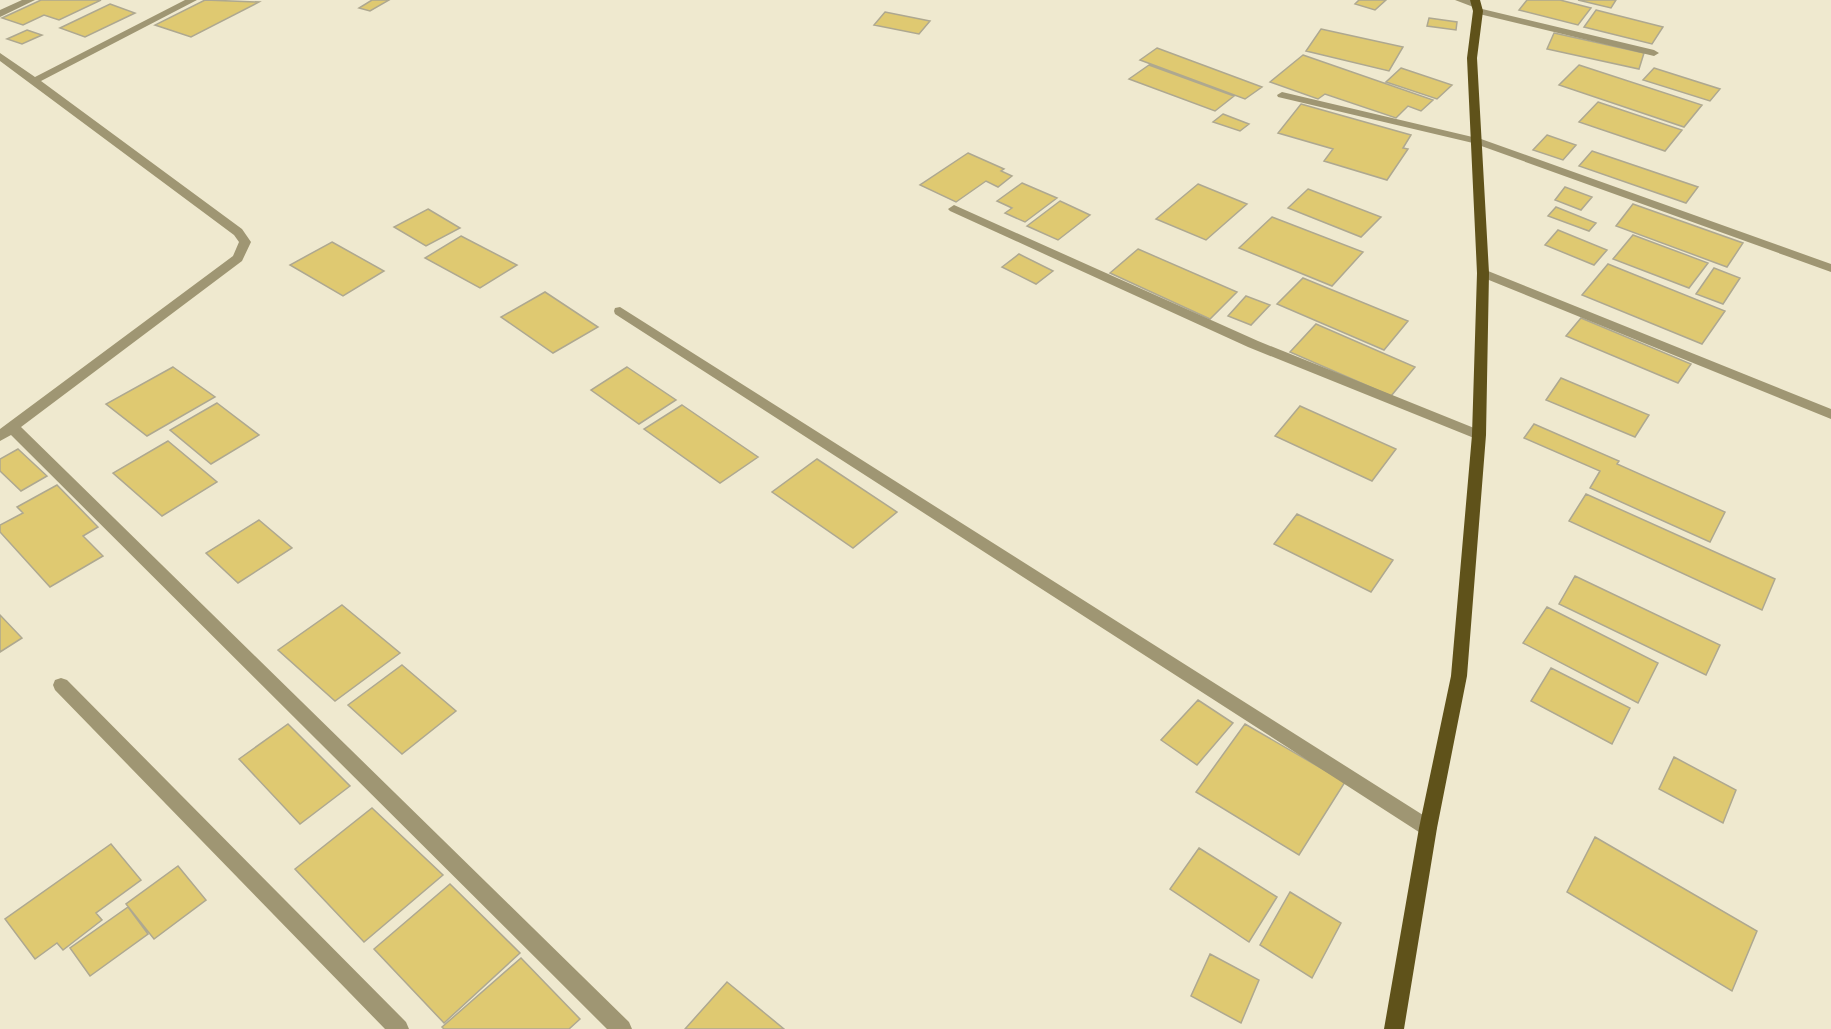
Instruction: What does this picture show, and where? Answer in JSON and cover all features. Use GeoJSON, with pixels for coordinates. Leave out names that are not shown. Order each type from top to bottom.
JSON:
{"type":"FeatureCollection","features":[{"type":"Feature","properties":{"kind":"main road"},"geometry":{"type":"LineString","coordinates":[[1394,1029],[1428,828],[1459,676],[1479,435],[1483,273],[1472,58],[1476,5]]}},
{"type":"Feature","properties":{"kind":"street"},"geometry":{"type":"LineString","coordinates":[[0,14],[30,0]]}},
{"type":"Feature","properties":{"kind":"street"},"geometry":{"type":"LineString","coordinates":[[34,81],[192,0]]}},
{"type":"Feature","properties":{"kind":"street"},"geometry":{"type":"LineString","coordinates":[[1460,0],[1654,53]]}},
{"type":"Feature","properties":{"kind":"street"},"geometry":{"type":"LineString","coordinates":[[0,56],[238,232],[245,242],[238,258],[6,431],[622,1029]]}},
{"type":"Feature","properties":{"kind":"street"},"geometry":{"type":"LineString","coordinates":[[1282,94],[1476,141],[1831,268]]}},
{"type":"Feature","properties":{"kind":"street"},"geometry":{"type":"LineString","coordinates":[[954,209],[1253,344],[1479,435]]}},
{"type":"Feature","properties":{"kind":"street"},"geometry":{"type":"LineString","coordinates":[[1483,273],[1831,414]]}},
{"type":"Feature","properties":{"kind":"street"},"geometry":{"type":"LineString","coordinates":[[620,311],[1428,828]]}},
{"type":"Feature","properties":{"kind":"street"},"geometry":{"type":"LineString","coordinates":[[61,685],[399,1029]]}},
{"type":"Feature","properties":{"kind":"building"},"geometry":{"type":"Polygon","coordinates":[[[41,0],[101,0],[59,20],[44,15],[23,25],[2,18],[41,0]]]}},
{"type":"Feature","properties":{"kind":"building"},"geometry":{"type":"Polygon","coordinates":[[[205,0],[259,2],[191,37],[155,25],[205,0]]]}},
{"type":"Feature","properties":{"kind":"building"},"geometry":{"type":"Polygon","coordinates":[[[372,0],[389,0],[370,11],[359,8],[372,0]]]}},
{"type":"Feature","properties":{"kind":"building"},"geometry":{"type":"Polygon","coordinates":[[[1359,0],[1386,0],[1375,10],[1355,4],[1359,0]]]}},
{"type":"Feature","properties":{"kind":"building"},"geometry":{"type":"Polygon","coordinates":[[[1527,0],[1560,0],[1591,8],[1578,25],[1519,10],[1527,0]]]}},
{"type":"Feature","properties":{"kind":"building"},"geometry":{"type":"Polygon","coordinates":[[[1578,0],[1616,0],[1611,8],[1578,0]]]}},
{"type":"Feature","properties":{"kind":"building"},"geometry":{"type":"Polygon","coordinates":[[[110,4],[135,13],[85,37],[60,28],[110,4]]]}},
{"type":"Feature","properties":{"kind":"building"},"geometry":{"type":"Polygon","coordinates":[[[1596,10],[1663,27],[1652,44],[1584,27],[1596,10]]]}},
{"type":"Feature","properties":{"kind":"building"},"geometry":{"type":"Polygon","coordinates":[[[885,12],[930,21],[919,34],[874,25],[885,12]]]}},
{"type":"Feature","properties":{"kind":"building"},"geometry":{"type":"Polygon","coordinates":[[[1429,18],[1457,22],[1456,30],[1427,26],[1429,18]]]}},
{"type":"Feature","properties":{"kind":"building"},"geometry":{"type":"Polygon","coordinates":[[[1321,29],[1403,47],[1389,71],[1306,51],[1321,29]]]}},
{"type":"Feature","properties":{"kind":"building"},"geometry":{"type":"Polygon","coordinates":[[[27,30],[42,35],[22,44],[7,39],[27,30]]]}},
{"type":"Feature","properties":{"kind":"building"},"geometry":{"type":"Polygon","coordinates":[[[1554,33],[1644,53],[1639,69],[1547,49],[1554,33]]]}},
{"type":"Feature","properties":{"kind":"building"},"geometry":{"type":"Polygon","coordinates":[[[1157,48],[1262,87],[1245,99],[1140,60],[1157,48]]]}},
{"type":"Feature","properties":{"kind":"building"},"geometry":{"type":"Polygon","coordinates":[[[1303,55],[1433,100],[1421,111],[1408,106],[1396,118],[1325,94],[1318,99],[1270,82],[1303,55]]]}},
{"type":"Feature","properties":{"kind":"building"},"geometry":{"type":"Polygon","coordinates":[[[1149,65],[1234,96],[1215,111],[1129,79],[1149,65]]]}},
{"type":"Feature","properties":{"kind":"building"},"geometry":{"type":"Polygon","coordinates":[[[1579,65],[1702,105],[1684,127],[1559,85],[1579,65]]]}},
{"type":"Feature","properties":{"kind":"building"},"geometry":{"type":"Polygon","coordinates":[[[1401,68],[1452,85],[1437,99],[1386,82],[1401,68]]]}},
{"type":"Feature","properties":{"kind":"building"},"geometry":{"type":"Polygon","coordinates":[[[1654,68],[1720,89],[1710,101],[1643,80],[1654,68]]]}},
{"type":"Feature","properties":{"kind":"building"},"geometry":{"type":"Polygon","coordinates":[[[1598,102],[1682,130],[1665,151],[1579,122],[1598,102]]]}},
{"type":"Feature","properties":{"kind":"building"},"geometry":{"type":"Polygon","coordinates":[[[1301,104],[1411,135],[1403,148],[1408,149],[1387,180],[1324,161],[1333,149],[1278,133],[1301,104]]]}},
{"type":"Feature","properties":{"kind":"building"},"geometry":{"type":"Polygon","coordinates":[[[1223,114],[1249,124],[1240,131],[1213,122],[1223,114]]]}},
{"type":"Feature","properties":{"kind":"building"},"geometry":{"type":"Polygon","coordinates":[[[1547,135],[1576,145],[1563,160],[1533,150],[1547,135]]]}},
{"type":"Feature","properties":{"kind":"building"},"geometry":{"type":"Polygon","coordinates":[[[1592,151],[1698,187],[1686,203],[1579,166],[1592,151]]]}},
{"type":"Feature","properties":{"kind":"building"},"geometry":{"type":"Polygon","coordinates":[[[968,153],[1004,169],[1001,171],[1012,176],[998,187],[986,181],[956,202],[920,185],[968,153]]]}},
{"type":"Feature","properties":{"kind":"building"},"geometry":{"type":"Polygon","coordinates":[[[1022,183],[1057,198],[1025,222],[1005,213],[1012,208],[997,201],[1022,183]]]}},
{"type":"Feature","properties":{"kind":"building"},"geometry":{"type":"Polygon","coordinates":[[[1198,184],[1247,204],[1206,240],[1156,219],[1198,184]]]}},
{"type":"Feature","properties":{"kind":"building"},"geometry":{"type":"Polygon","coordinates":[[[1565,187],[1592,197],[1581,210],[1555,200],[1565,187]]]}},
{"type":"Feature","properties":{"kind":"building"},"geometry":{"type":"Polygon","coordinates":[[[1308,189],[1381,217],[1361,237],[1288,208],[1308,189]]]}},
{"type":"Feature","properties":{"kind":"building"},"geometry":{"type":"Polygon","coordinates":[[[1060,201],[1090,215],[1058,240],[1027,226],[1060,201]]]}},
{"type":"Feature","properties":{"kind":"building"},"geometry":{"type":"Polygon","coordinates":[[[1633,204],[1743,243],[1727,267],[1616,226],[1633,204]]]}},
{"type":"Feature","properties":{"kind":"building"},"geometry":{"type":"Polygon","coordinates":[[[1556,207],[1596,223],[1589,231],[1548,216],[1556,207]]]}},
{"type":"Feature","properties":{"kind":"building"},"geometry":{"type":"Polygon","coordinates":[[[428,209],[460,228],[426,246],[394,227],[428,209]]]}},
{"type":"Feature","properties":{"kind":"building"},"geometry":{"type":"Polygon","coordinates":[[[1272,217],[1363,252],[1332,286],[1239,248],[1272,217]]]}},
{"type":"Feature","properties":{"kind":"building"},"geometry":{"type":"Polygon","coordinates":[[[1558,230],[1607,250],[1594,265],[1545,245],[1558,230]]]}},
{"type":"Feature","properties":{"kind":"building"},"geometry":{"type":"Polygon","coordinates":[[[1633,235],[1708,263],[1689,288],[1613,259],[1633,235]]]}},
{"type":"Feature","properties":{"kind":"building"},"geometry":{"type":"Polygon","coordinates":[[[461,236],[517,265],[480,288],[425,258],[461,236]]]}},
{"type":"Feature","properties":{"kind":"building"},"geometry":{"type":"Polygon","coordinates":[[[332,242],[384,271],[343,296],[290,265],[332,242]]]}},
{"type":"Feature","properties":{"kind":"building"},"geometry":{"type":"Polygon","coordinates":[[[1138,249],[1237,292],[1210,319],[1110,273],[1138,249]]]}},
{"type":"Feature","properties":{"kind":"building"},"geometry":{"type":"Polygon","coordinates":[[[1019,254],[1053,271],[1036,284],[1002,267],[1019,254]]]}},
{"type":"Feature","properties":{"kind":"building"},"geometry":{"type":"Polygon","coordinates":[[[1608,264],[1725,311],[1702,344],[1582,295],[1608,264]]]}},
{"type":"Feature","properties":{"kind":"building"},"geometry":{"type":"Polygon","coordinates":[[[1714,268],[1740,278],[1723,304],[1696,294],[1714,268]]]}},
{"type":"Feature","properties":{"kind":"building"},"geometry":{"type":"Polygon","coordinates":[[[1303,278],[1408,321],[1384,350],[1277,304],[1303,278]]]}},
{"type":"Feature","properties":{"kind":"building"},"geometry":{"type":"Polygon","coordinates":[[[545,292],[598,327],[553,353],[501,317],[545,292]]]}},
{"type":"Feature","properties":{"kind":"building"},"geometry":{"type":"Polygon","coordinates":[[[1246,296],[1270,305],[1251,325],[1228,316],[1246,296]]]}},
{"type":"Feature","properties":{"kind":"building"},"geometry":{"type":"Polygon","coordinates":[[[1581,318],[1691,364],[1678,383],[1566,336],[1581,318]]]}},
{"type":"Feature","properties":{"kind":"building"},"geometry":{"type":"Polygon","coordinates":[[[1316,324],[1415,367],[1391,396],[1290,352],[1316,324]]]}},
{"type":"Feature","properties":{"kind":"building"},"geometry":{"type":"Polygon","coordinates":[[[173,367],[215,397],[147,436],[106,404],[173,367]]]}},
{"type":"Feature","properties":{"kind":"building"},"geometry":{"type":"Polygon","coordinates":[[[627,367],[676,400],[639,424],[591,390],[627,367]]]}},
{"type":"Feature","properties":{"kind":"building"},"geometry":{"type":"Polygon","coordinates":[[[1561,378],[1649,415],[1635,437],[1546,400],[1561,378]]]}},
{"type":"Feature","properties":{"kind":"building"},"geometry":{"type":"Polygon","coordinates":[[[217,403],[259,435],[211,464],[170,430],[217,403]]]}},
{"type":"Feature","properties":{"kind":"building"},"geometry":{"type":"Polygon","coordinates":[[[682,405],[758,457],[720,483],[644,429],[682,405]]]}},
{"type":"Feature","properties":{"kind":"building"},"geometry":{"type":"Polygon","coordinates":[[[1300,406],[1396,449],[1372,481],[1275,436],[1300,406]]]}},
{"type":"Feature","properties":{"kind":"building"},"geometry":{"type":"Polygon","coordinates":[[[1534,424],[1619,461],[1617,464],[1725,512],[1710,542],[1590,488],[1600,471],[1524,438],[1534,424]]]}},
{"type":"Feature","properties":{"kind":"building"},"geometry":{"type":"Polygon","coordinates":[[[168,441],[217,482],[162,516],[113,473],[168,441]]]}},
{"type":"Feature","properties":{"kind":"building"},"geometry":{"type":"Polygon","coordinates":[[[18,449],[47,476],[21,491],[0,471],[0,459],[18,449]]]}},
{"type":"Feature","properties":{"kind":"building"},"geometry":{"type":"Polygon","coordinates":[[[817,459],[897,512],[853,548],[772,492],[817,459]]]}},
{"type":"Feature","properties":{"kind":"building"},"geometry":{"type":"Polygon","coordinates":[[[57,485],[98,527],[83,536],[103,556],[50,587],[0,532],[0,525],[23,513],[17,507],[57,485]]]}},
{"type":"Feature","properties":{"kind":"building"},"geometry":{"type":"Polygon","coordinates":[[[1586,494],[1775,579],[1762,610],[1569,521],[1586,494]]]}},
{"type":"Feature","properties":{"kind":"building"},"geometry":{"type":"Polygon","coordinates":[[[1297,514],[1393,560],[1371,592],[1274,544],[1297,514]]]}},
{"type":"Feature","properties":{"kind":"building"},"geometry":{"type":"Polygon","coordinates":[[[259,520],[292,548],[238,583],[206,553],[259,520]]]}},
{"type":"Feature","properties":{"kind":"building"},"geometry":{"type":"Polygon","coordinates":[[[1575,576],[1720,645],[1706,675],[1559,604],[1575,576]]]}},
{"type":"Feature","properties":{"kind":"building"},"geometry":{"type":"Polygon","coordinates":[[[342,605],[400,653],[335,701],[278,650],[342,605]]]}},
{"type":"Feature","properties":{"kind":"building"},"geometry":{"type":"Polygon","coordinates":[[[1547,607],[1658,663],[1638,703],[1523,643],[1547,607]]]}},
{"type":"Feature","properties":{"kind":"building"},"geometry":{"type":"Polygon","coordinates":[[[0,615],[22,638],[0,652],[0,615]]]}},
{"type":"Feature","properties":{"kind":"building"},"geometry":{"type":"Polygon","coordinates":[[[402,665],[456,711],[402,754],[348,705],[402,665]]]}},
{"type":"Feature","properties":{"kind":"building"},"geometry":{"type":"Polygon","coordinates":[[[1551,668],[1630,708],[1612,744],[1531,701],[1551,668]]]}},
{"type":"Feature","properties":{"kind":"building"},"geometry":{"type":"Polygon","coordinates":[[[1198,700],[1233,723],[1197,765],[1161,740],[1198,700]]]}},
{"type":"Feature","properties":{"kind":"building"},"geometry":{"type":"Polygon","coordinates":[[[288,724],[350,786],[300,824],[239,759],[288,724]]]}},
{"type":"Feature","properties":{"kind":"building"},"geometry":{"type":"Polygon","coordinates":[[[1245,724],[1345,782],[1299,855],[1196,792],[1245,724]]]}},
{"type":"Feature","properties":{"kind":"building"},"geometry":{"type":"Polygon","coordinates":[[[1674,757],[1736,790],[1723,823],[1659,789],[1674,757]]]}},
{"type":"Feature","properties":{"kind":"building"},"geometry":{"type":"Polygon","coordinates":[[[372,808],[443,875],[364,942],[295,869],[372,808]]]}},
{"type":"Feature","properties":{"kind":"building"},"geometry":{"type":"Polygon","coordinates":[[[1595,837],[1757,931],[1732,991],[1567,892],[1595,837]]]}},
{"type":"Feature","properties":{"kind":"building"},"geometry":{"type":"Polygon","coordinates":[[[111,844],[141,880],[96,913],[102,920],[63,950],[57,943],[35,959],[5,919],[111,844]]]}},
{"type":"Feature","properties":{"kind":"building"},"geometry":{"type":"Polygon","coordinates":[[[1199,848],[1277,897],[1249,942],[1170,889],[1199,848]]]}},
{"type":"Feature","properties":{"kind":"building"},"geometry":{"type":"Polygon","coordinates":[[[178,866],[206,900],[154,939],[126,904],[178,866]]]}},
{"type":"Feature","properties":{"kind":"building"},"geometry":{"type":"Polygon","coordinates":[[[450,884],[520,953],[444,1023],[374,949],[450,884]]]}},
{"type":"Feature","properties":{"kind":"building"},"geometry":{"type":"Polygon","coordinates":[[[1290,892],[1341,923],[1312,978],[1260,945],[1290,892]]]}},
{"type":"Feature","properties":{"kind":"building"},"geometry":{"type":"Polygon","coordinates":[[[128,907],[148,934],[90,976],[70,948],[128,907]]]}},
{"type":"Feature","properties":{"kind":"building"},"geometry":{"type":"Polygon","coordinates":[[[1210,954],[1259,980],[1241,1023],[1191,996],[1210,954]]]}},
{"type":"Feature","properties":{"kind":"building"},"geometry":{"type":"Polygon","coordinates":[[[521,958],[580,1019],[569,1029],[444,1029],[442,1027],[521,958]]]}},
{"type":"Feature","properties":{"kind":"building"},"geometry":{"type":"Polygon","coordinates":[[[727,982],[784,1029],[685,1029],[727,982]]]}}]}
